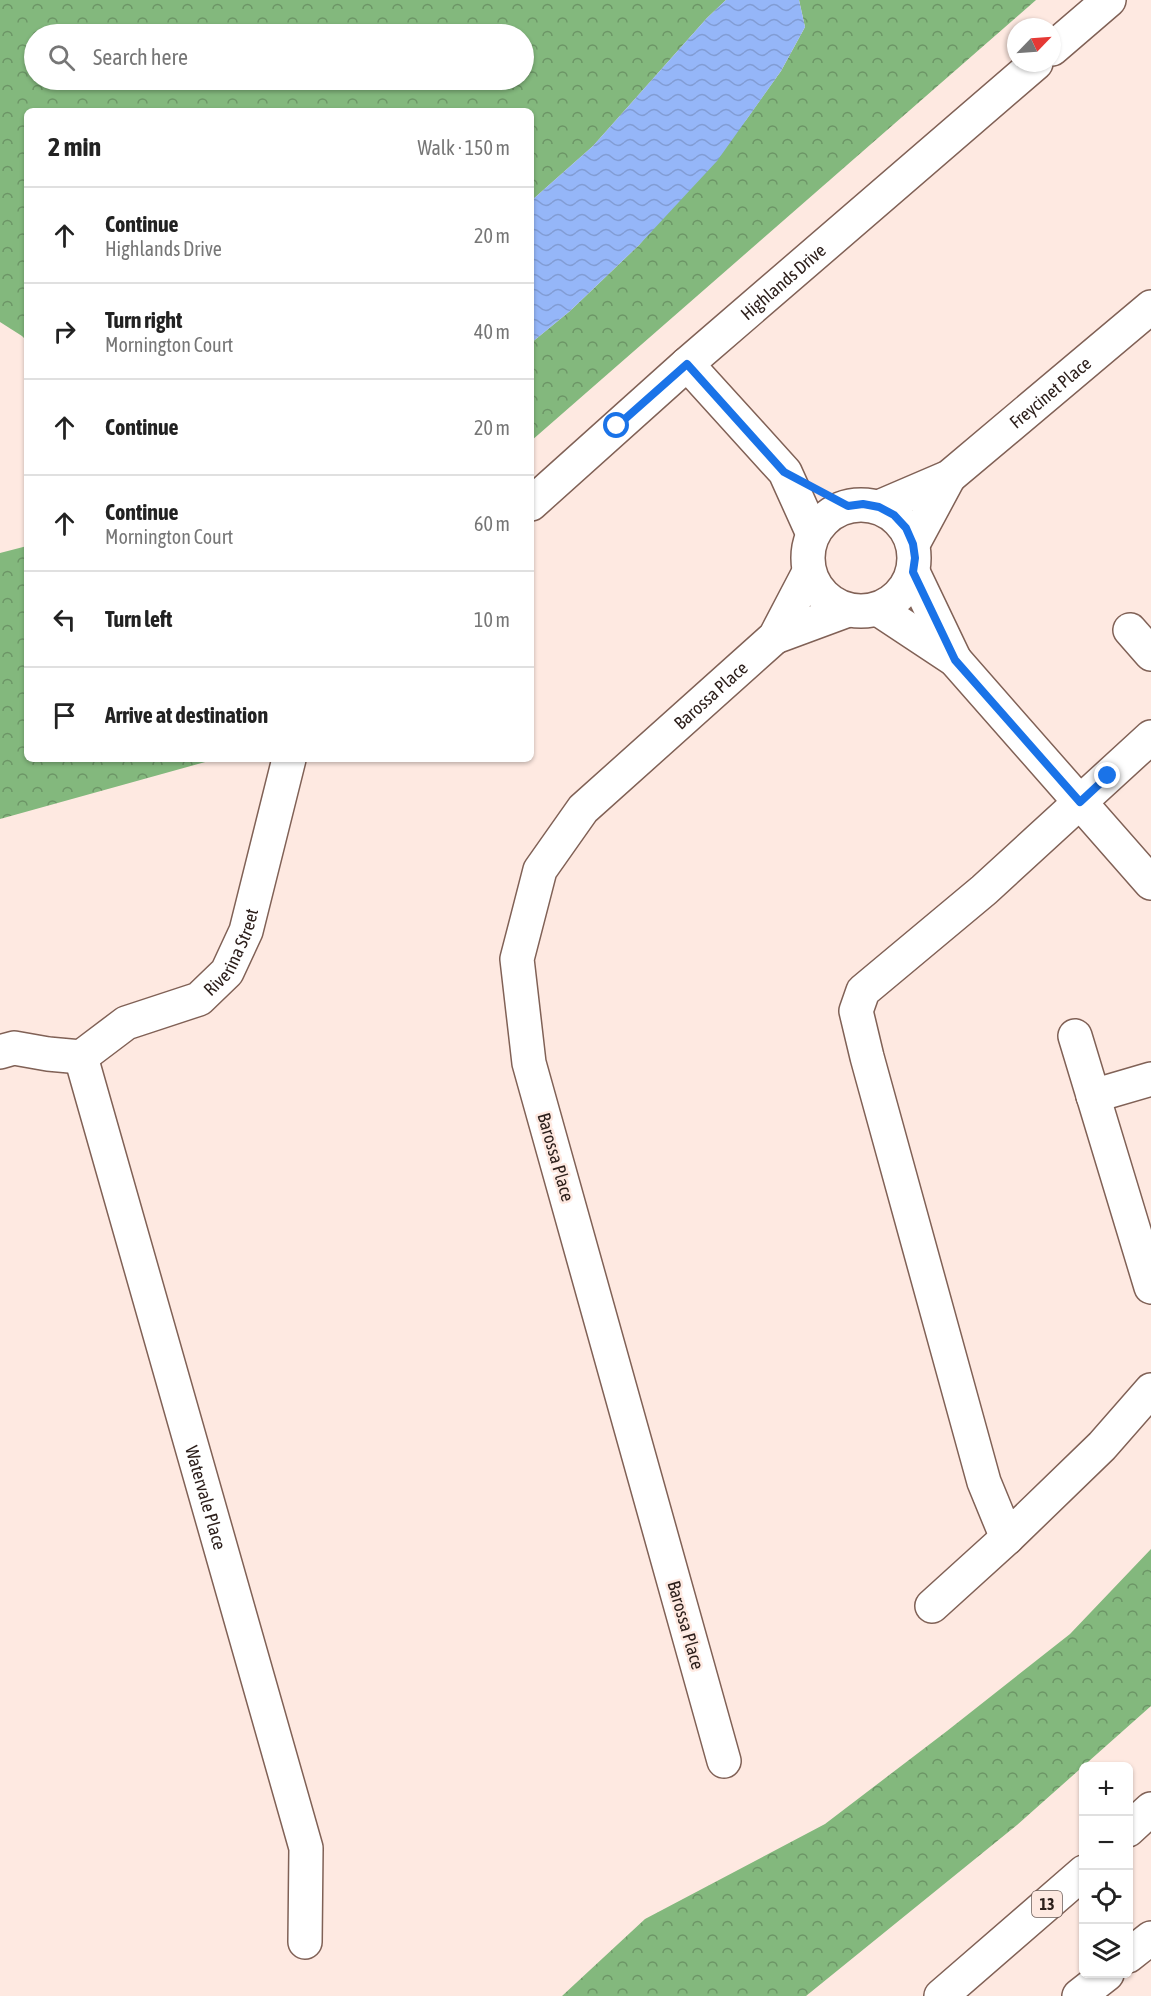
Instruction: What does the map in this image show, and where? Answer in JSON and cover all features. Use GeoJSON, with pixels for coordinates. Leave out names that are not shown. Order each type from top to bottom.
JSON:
{"type":"FeatureCollection","features":[{"type":"Feature","properties":{"kind":"main road"},"geometry":{"type":"LineString","coordinates":[[1061,42],[1109,0]]}},
{"type":"Feature","properties":{"kind":"main road","name":"Highlands Drive"},"geometry":{"type":"LineString","coordinates":[[534,501],[687,364],[1026,72]]}},
{"type":"Feature","properties":{"kind":"main road","name":"Freycinet Place"},"geometry":{"type":"LineString","coordinates":[[863,507],[949,477],[1151,307]]}},
{"type":"Feature","properties":{"kind":"main road"},"geometry":{"type":"LineString","coordinates":[[687,364],[784,472],[813,534]]}},
{"type":"Feature","properties":{"kind":"main road"},"geometry":{"type":"LineString","coordinates":[[784,472],[863,507],[894,515],[906,528],[913,558],[955,660],[1151,883]]}},
{"type":"Feature","properties":{"kind":"main road","name":"Freycinet Place"},"geometry":{"type":"LineString","coordinates":[[913,558],[949,477]]}},
{"type":"Feature","properties":{"kind":"main road"},"geometry":{"type":"LineString","coordinates":[[863,507],[834,512],[813,534],[807,553],[809,572],[817,589],[831,602],[863,610],[955,660]]}},
{"type":"Feature","properties":{"kind":"main road"},"geometry":{"type":"LineString","coordinates":[[863,610],[894,601],[906,588],[913,558]]}},
{"type":"Feature","properties":{"kind":"main road","name":"Barossa Place"},"geometry":{"type":"LineString","coordinates":[[724,1761],[529,1063],[516,959],[540,870],[583,809],[775,637],[809,572]]}},
{"type":"Feature","properties":{"kind":"main road","name":"Barossa Place"},"geometry":{"type":"LineString","coordinates":[[775,637],[863,610]]}},
{"type":"Feature","properties":{"kind":"main road"},"geometry":{"type":"LineString","coordinates":[[1130,630],[1151,654]]}},
{"type":"Feature","properties":{"kind":"main road"},"geometry":{"type":"LineString","coordinates":[[1007,1538],[981,1470],[856,1011],[863,991],[984,890],[1151,737]]}},
{"type":"Feature","properties":{"kind":"main road","name":"Riverina Street"},"geometry":{"type":"LineString","coordinates":[[81,1057],[126,1023],[199,999],[227,972],[246,932],[288,762]]}},
{"type":"Feature","properties":{"kind":"main road"},"geometry":{"type":"LineString","coordinates":[[1076,1036],[1151,1287]]}},
{"type":"Feature","properties":{"kind":"main road"},"geometry":{"type":"LineString","coordinates":[[0,1053],[14,1048],[81,1057]]}},
{"type":"Feature","properties":{"kind":"main road","name":"Watervale Place"},"geometry":{"type":"LineString","coordinates":[[81,1057],[306,1848],[305,1942]]}},
{"type":"Feature","properties":{"kind":"main road"},"geometry":{"type":"LineString","coordinates":[[1093,1096],[1151,1078]]}},
{"type":"Feature","properties":{"kind":"main road"},"geometry":{"type":"LineString","coordinates":[[932,1606],[1007,1538],[1102,1446],[1151,1390]]}},
{"type":"Feature","properties":{"kind":"main road"},"geometry":{"type":"LineString","coordinates":[[1133,1825],[1151,1809]]}},
{"type":"Feature","properties":{"kind":"main road","name":"13"},"geometry":{"type":"LineString","coordinates":[[941,1996],[1079,1875]]}},
{"type":"Feature","properties":{"kind":"main road"},"geometry":{"type":"LineString","coordinates":[[1133,1952],[1151,1938]]}},
{"type":"Feature","properties":{"kind":"main road"},"geometry":{"type":"LineString","coordinates":[[1079,1996],[1102,1978]]}},
{"type":"Feature","properties":{"kind":"green space"},"geometry":{"type":"Polygon","coordinates":[[[0,0],[726,0],[707,18],[593,146],[534,198],[534,108],[24,108],[24,338],[0,322],[0,0]]]}},
{"type":"Feature","properties":{"kind":"green space"},"geometry":{"type":"Polygon","coordinates":[[[799,0],[1036,0],[1015,18],[1007,18],[1007,25],[534,438],[534,341],[570,311],[639,245],[746,120],[781,71],[805,27],[799,0]]]}},
{"type":"Feature","properties":{"kind":"green space"},"geometry":{"type":"Polygon","coordinates":[[[24,547],[24,762],[205,762],[0,819],[0,553],[24,547]]]}},
{"type":"Feature","properties":{"kind":"green space"},"geometry":{"type":"Polygon","coordinates":[[[1151,1549],[1151,1706],[1088,1762],[1079,1762],[1079,1770],[1017,1825],[806,1996],[562,1996],[645,1919],[825,1824],[1070,1634],[1151,1549]]]}},
{"type":"Feature","properties":{"kind":"water"},"geometry":{"type":"Polygon","coordinates":[[[726,0],[799,0],[805,27],[781,71],[717,161],[639,245],[570,311],[534,341],[534,198],[593,146],[707,18],[726,0]]]}},
{"type":"Feature","properties":{"kind":"route"},"geometry":{"type":"LineString","coordinates":[[617,426],[687,364],[784,472],[848,506],[863,504],[879,507],[894,515],[906,528],[913,544],[915,558],[913,572],[955,660],[1080,802],[1108,776]]}}]}
